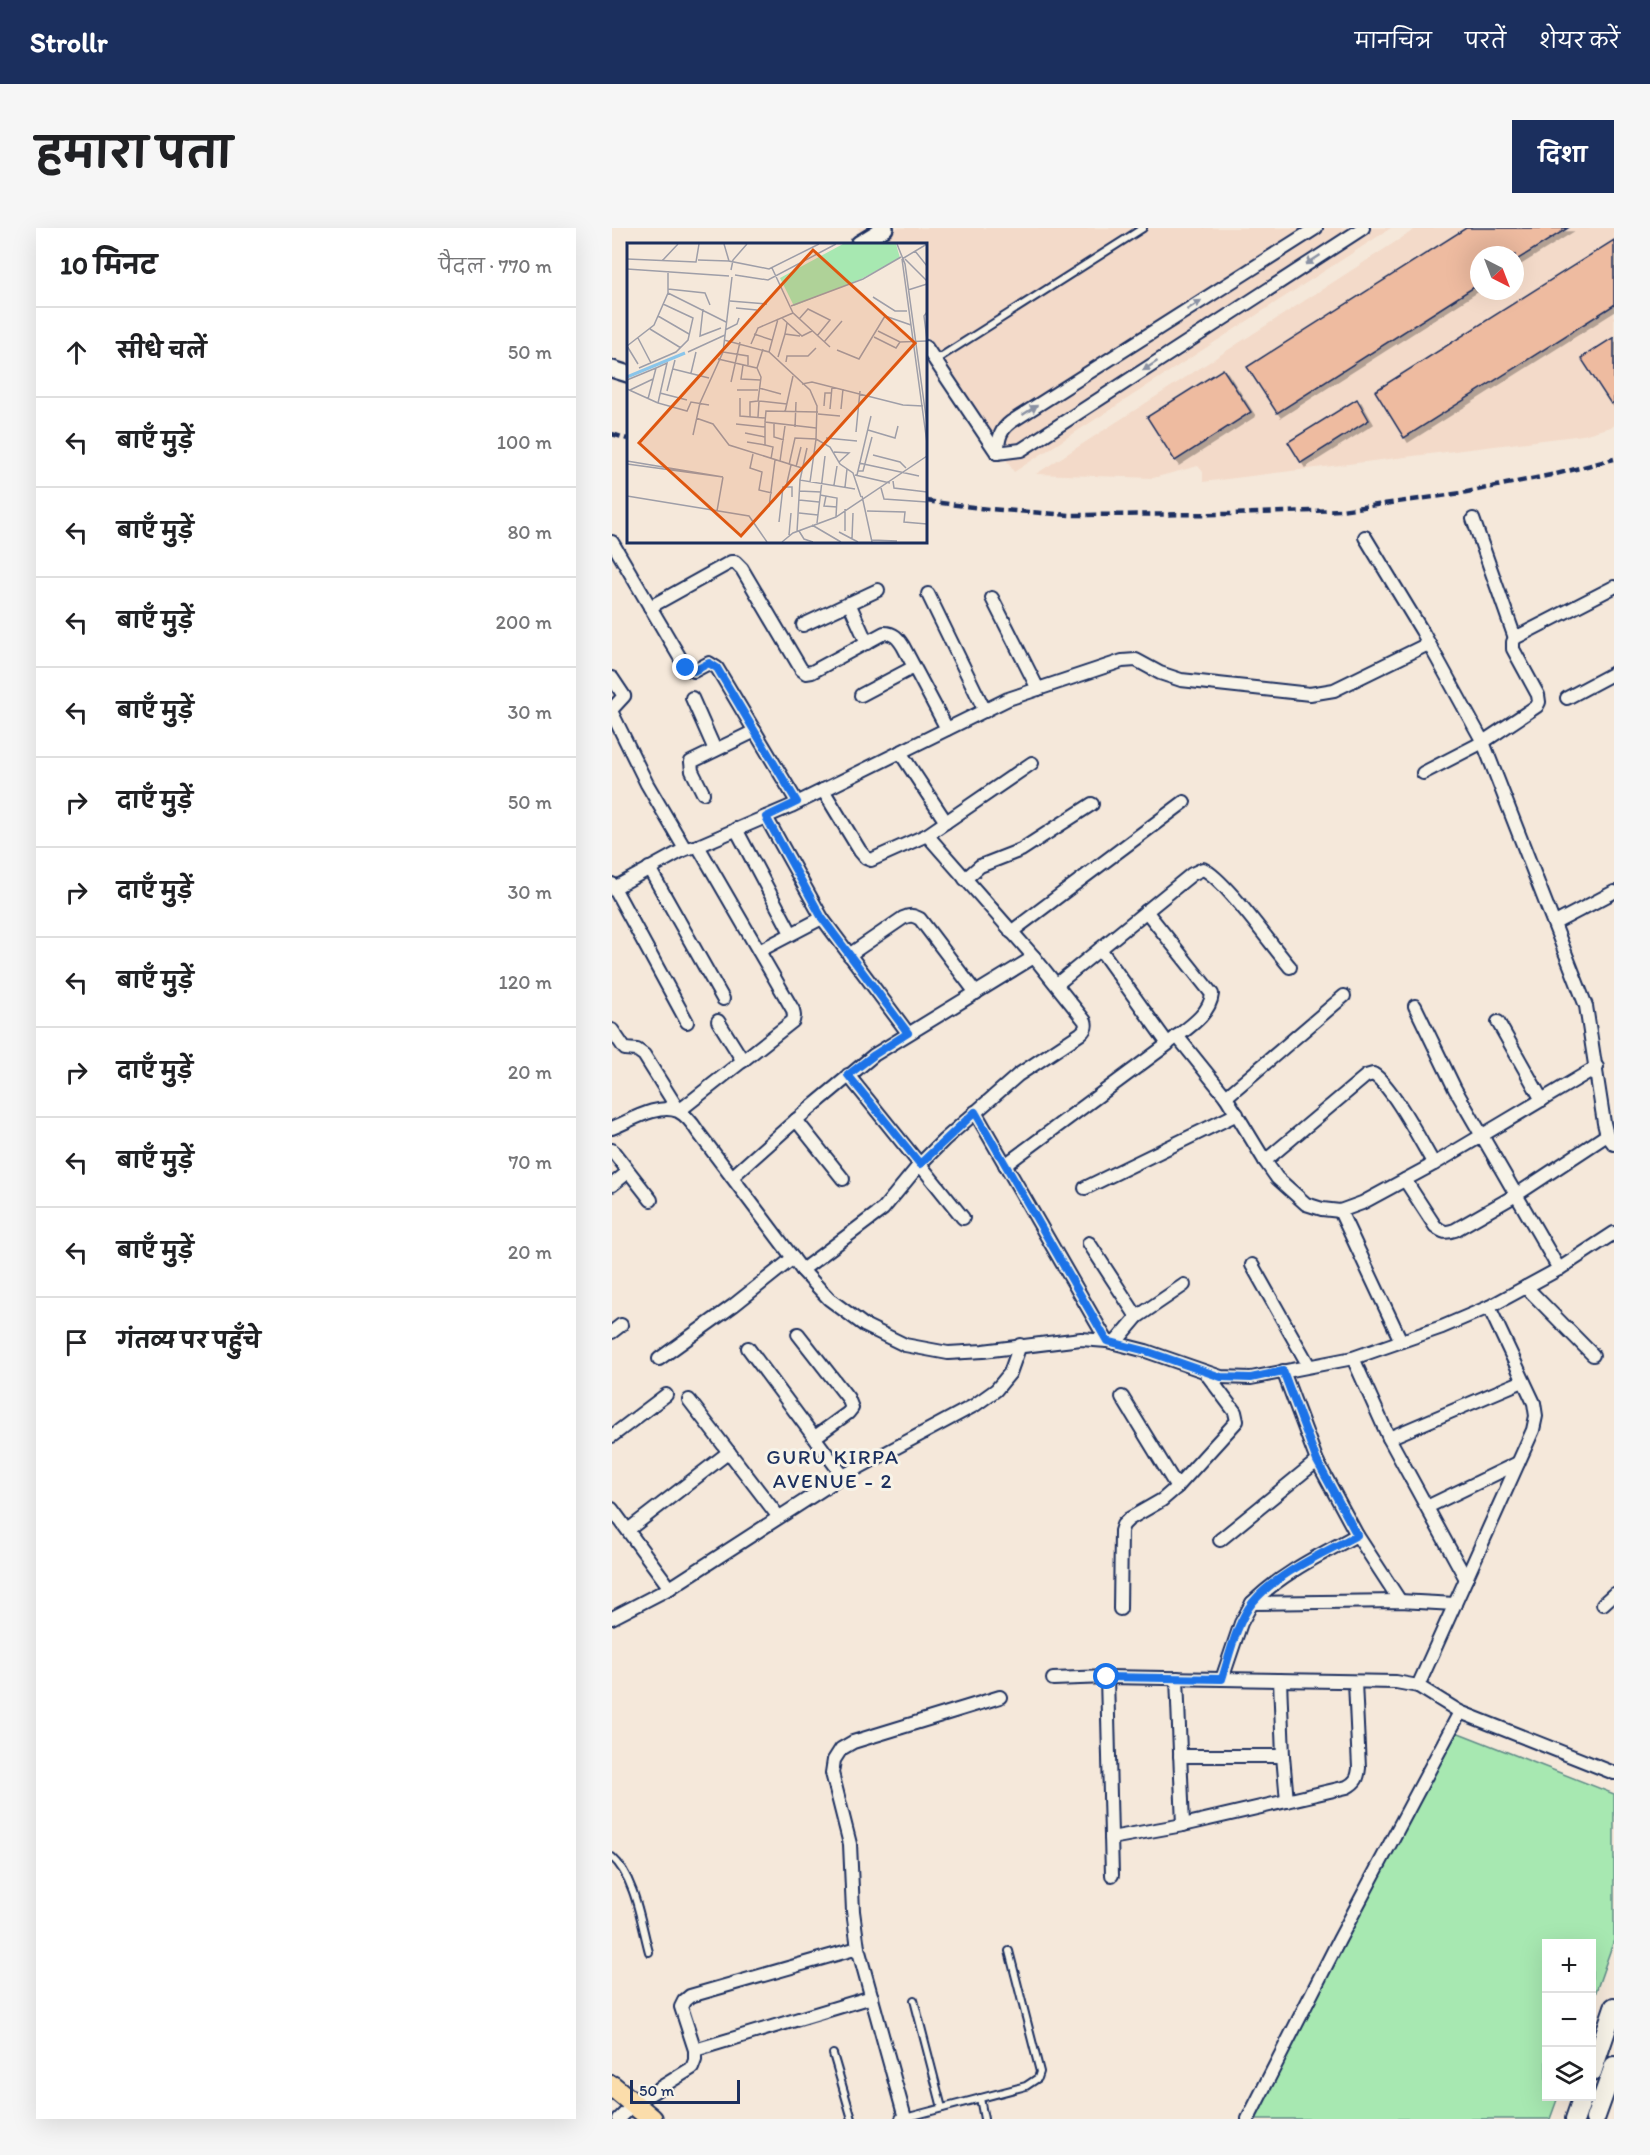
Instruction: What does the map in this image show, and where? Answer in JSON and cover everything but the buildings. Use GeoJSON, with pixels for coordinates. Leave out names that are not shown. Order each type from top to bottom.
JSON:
{"type":"FeatureCollection","features":[{"type":"Feature","properties":{"kind":"main road"},"geometry":{"type":"LineString","coordinates":[[1596,2060],[1614,2007]]}},
{"type":"Feature","properties":{"kind":"main road"},"geometry":{"type":"LineString","coordinates":[[1595,2119],[1614,2066]]}},
{"type":"Feature","properties":{"kind":"main road"},"geometry":{"type":"LineString","coordinates":[[612,2086],[652,2119]]}},
{"type":"Feature","properties":{"kind":"main road"},"geometry":{"type":"LineString","coordinates":[[1575,2119],[1582,2101]]}},
{"type":"Feature","properties":{"kind":"street"},"geometry":{"type":"LineString","coordinates":[[862,243],[885,228]]}},
{"type":"Feature","properties":{"kind":"street"},"geometry":{"type":"LineString","coordinates":[[997,453],[999,435],[1003,428],[1011,422],[1316,228]]}},
{"type":"Feature","properties":{"kind":"street"},"geometry":{"type":"LineString","coordinates":[[997,453],[1021,450],[1362,228]]}},
{"type":"Feature","properties":{"kind":"street"},"geometry":{"type":"LineString","coordinates":[[927,349],[997,453]]}},
{"type":"Feature","properties":{"kind":"street"},"geometry":{"type":"LineString","coordinates":[[612,369],[627,374]]}},
{"type":"Feature","properties":{"kind":"street"},"geometry":{"type":"LineString","coordinates":[[1473,519],[1515,638]]}},
{"type":"Feature","properties":{"kind":"street"},"geometry":{"type":"LineString","coordinates":[[1365,537],[1483,742],[1586,1006],[1597,1067],[1602,1115],[1611,1139],[1447,1233],[1441,1232],[1435,1226],[1405,1180]]}},
{"type":"Feature","properties":{"kind":"street"},"geometry":{"type":"LineString","coordinates":[[612,542],[686,668],[694,671],[709,663],[714,664],[797,802]]}},
{"type":"Feature","properties":{"kind":"street"},"geometry":{"type":"LineString","coordinates":[[650,607],[731,562],[735,562],[742,569],[801,669],[806,673],[812,672],[884,633],[892,633],[898,638],[947,729]]}},
{"type":"Feature","properties":{"kind":"street"},"geometry":{"type":"LineString","coordinates":[[1423,773],[1483,742],[1537,706],[1539,702],[1513,649],[1512,642],[1515,638],[1614,587]]}},
{"type":"Feature","properties":{"kind":"street"},"geometry":{"type":"LineString","coordinates":[[803,625],[878,590]]}},
{"type":"Feature","properties":{"kind":"street"},"geometry":{"type":"LineString","coordinates":[[928,594],[985,711]]}},
{"type":"Feature","properties":{"kind":"street"},"geometry":{"type":"LineString","coordinates":[[992,598],[1038,689]]}},
{"type":"Feature","properties":{"kind":"street"},"geometry":{"type":"LineString","coordinates":[[849,603],[867,643]]}},
{"type":"Feature","properties":{"kind":"street"},"geometry":{"type":"LineString","coordinates":[[687,1022],[613,886],[685,849],[698,846],[766,817],[1008,699],[1129,659],[1181,680],[1297,693],[1321,693],[1334,690],[1428,644]]}},
{"type":"Feature","properties":{"kind":"street"},"geometry":{"type":"LineString","coordinates":[[861,695],[914,667]]}},
{"type":"Feature","properties":{"kind":"street"},"geometry":{"type":"LineString","coordinates":[[1567,698],[1614,673]]}},
{"type":"Feature","properties":{"kind":"street"},"geometry":{"type":"LineString","coordinates":[[612,678],[624,696],[612,711],[647,783],[685,849]]}},
{"type":"Feature","properties":{"kind":"street"},"geometry":{"type":"LineString","coordinates":[[692,698],[715,750]]}},
{"type":"Feature","properties":{"kind":"street"},"geometry":{"type":"LineString","coordinates":[[703,793],[692,771],[691,762],[755,731]]}},
{"type":"Feature","properties":{"kind":"street"},"geometry":{"type":"LineString","coordinates":[[900,752],[946,822]]}},
{"type":"Feature","properties":{"kind":"street"},"geometry":{"type":"LineString","coordinates":[[822,790],[860,850],[866,858],[871,860],[927,835],[1032,763]]}},
{"type":"Feature","properties":{"kind":"street"},"geometry":{"type":"LineString","coordinates":[[1011,932],[1184,802]]}},
{"type":"Feature","properties":{"kind":"street"},"geometry":{"type":"LineString","coordinates":[[965,879],[980,867],[1021,850],[1092,804]]}},
{"type":"Feature","properties":{"kind":"street"},"geometry":{"type":"LineString","coordinates":[[766,817],[822,918],[908,1033]]}},
{"type":"Feature","properties":{"kind":"street"},"geometry":{"type":"LineString","coordinates":[[736,829],[791,933]]}},
{"type":"Feature","properties":{"kind":"street"},"geometry":{"type":"LineString","coordinates":[[802,1270],[883,1209],[920,1164],[1018,1075],[1085,1030],[1085,1021],[1057,984],[927,835]]}},
{"type":"Feature","properties":{"kind":"street"},"geometry":{"type":"LineString","coordinates":[[612,1128],[657,1110],[679,1111],[788,1026],[795,1016],[698,846]]}},
{"type":"Feature","properties":{"kind":"street"},"geometry":{"type":"LineString","coordinates":[[649,868],[723,999]]}},
{"type":"Feature","properties":{"kind":"street"},"geometry":{"type":"LineString","coordinates":[[1057,984],[1192,874],[1203,869],[1211,873],[1230,894],[1290,967]]}},
{"type":"Feature","properties":{"kind":"street"},"geometry":{"type":"LineString","coordinates":[[1555,923],[1614,892]]}},
{"type":"Feature","properties":{"kind":"street"},"geometry":{"type":"LineString","coordinates":[[1005,1165],[1173,1040],[1206,1011],[1211,1003],[1212,994],[1146,911]]}},
{"type":"Feature","properties":{"kind":"street"},"geometry":{"type":"LineString","coordinates":[[849,955],[903,918],[910,915],[915,916],[920,919],[976,993]]}},
{"type":"Feature","properties":{"kind":"street"},"geometry":{"type":"LineString","coordinates":[[759,951],[822,918]]}},
{"type":"Feature","properties":{"kind":"street"},"geometry":{"type":"LineString","coordinates":[[1100,949],[1173,1040],[1226,1097],[1277,1178],[1306,1204],[1322,1209],[1340,1211],[1362,1203],[1434,1164],[1597,1067]]}},
{"type":"Feature","properties":{"kind":"street"},"geometry":{"type":"LineString","coordinates":[[732,1177],[796,1119],[874,1055],[1034,957]]}},
{"type":"Feature","properties":{"kind":"street"},"geometry":{"type":"LineString","coordinates":[[1226,1097],[1344,996]]}},
{"type":"Feature","properties":{"kind":"street"},"geometry":{"type":"LineString","coordinates":[[1415,1006],[1455,1089],[1559,1269]]}},
{"type":"Feature","properties":{"kind":"street"},"geometry":{"type":"LineString","coordinates":[[718,1021],[743,1061]]}},
{"type":"Feature","properties":{"kind":"street"},"geometry":{"type":"LineString","coordinates":[[1498,1022],[1542,1100]]}},
{"type":"Feature","properties":{"kind":"street"},"geometry":{"type":"LineString","coordinates":[[612,1030],[625,1049],[637,1050],[644,1055],[679,1111],[689,1119],[802,1270],[830,1299],[864,1325],[905,1345],[948,1353],[1081,1339],[1111,1342],[1146,1351],[1221,1377],[1251,1378],[1353,1358],[1442,1327],[1489,1307],[1559,1269],[1614,1233]]}},
{"type":"Feature","properties":{"kind":"street"},"geometry":{"type":"LineString","coordinates":[[1265,1161],[1366,1076],[1373,1074],[1377,1076],[1400,1107],[1434,1164]]}},
{"type":"Feature","properties":{"kind":"street"},"geometry":{"type":"LineString","coordinates":[[848,1075],[963,1218]]}},
{"type":"Feature","properties":{"kind":"street"},"geometry":{"type":"LineString","coordinates":[[975,1112],[1111,1342]]}},
{"type":"Feature","properties":{"kind":"street"},"geometry":{"type":"LineString","coordinates":[[1085,1188],[1237,1114]]}},
{"type":"Feature","properties":{"kind":"street"},"geometry":{"type":"LineString","coordinates":[[796,1119],[843,1179]]}},
{"type":"Feature","properties":{"kind":"street"},"geometry":{"type":"LineString","coordinates":[[612,1150],[651,1200]]}},
{"type":"Feature","properties":{"kind":"street"},"geometry":{"type":"LineString","coordinates":[[612,1185],[628,1172]]}},
{"type":"Feature","properties":{"kind":"street"},"geometry":{"type":"LineString","coordinates":[[1340,1211],[1401,1341]]}},
{"type":"Feature","properties":{"kind":"street"},"geometry":{"type":"LineString","coordinates":[[1089,1243],[1137,1317]]}},
{"type":"Feature","properties":{"kind":"street"},"geometry":{"type":"LineString","coordinates":[[659,1359],[734,1305],[793,1258]]}},
{"type":"Feature","properties":{"kind":"street"},"geometry":{"type":"LineString","coordinates":[[1252,1265],[1309,1366]]}},
{"type":"Feature","properties":{"kind":"street"},"geometry":{"type":"LineString","coordinates":[[1111,1342],[1137,1317],[1184,1285]]}},
{"type":"Feature","properties":{"kind":"street"},"geometry":{"type":"LineString","coordinates":[[1526,1287],[1593,1355]]}},
{"type":"Feature","properties":{"kind":"street"},"geometry":{"type":"LineString","coordinates":[[1418,1686],[1533,1430],[1536,1416],[1534,1403],[1489,1307]]}},
{"type":"Feature","properties":{"kind":"street"},"geometry":{"type":"LineString","coordinates":[[798,1334],[848,1398],[852,1407],[848,1413],[815,1437]]}},
{"type":"Feature","properties":{"kind":"street"},"geometry":{"type":"LineString","coordinates":[[612,1618],[670,1588],[843,1476],[975,1405],[989,1395],[1010,1373],[1020,1345]]}},
{"type":"Feature","properties":{"kind":"street"},"geometry":{"type":"LineString","coordinates":[[748,1348],[843,1476]]}},
{"type":"Feature","properties":{"kind":"street"},"geometry":{"type":"LineString","coordinates":[[1353,1358],[1389,1438],[1466,1579]]}},
{"type":"Feature","properties":{"kind":"street"},"geometry":{"type":"LineString","coordinates":[[1283,1371],[1317,1461],[1357,1535],[1400,1601]]}},
{"type":"Feature","properties":{"kind":"street"},"geometry":{"type":"LineString","coordinates":[[1120,1609],[1123,1525],[1162,1500],[1177,1487],[1236,1421],[1235,1412],[1205,1372]]}},
{"type":"Feature","properties":{"kind":"street"},"geometry":{"type":"LineString","coordinates":[[1389,1438],[1523,1381]]}},
{"type":"Feature","properties":{"kind":"street"},"geometry":{"type":"LineString","coordinates":[[612,1436],[666,1395]]}},
{"type":"Feature","properties":{"kind":"street"},"geometry":{"type":"LineString","coordinates":[[1122,1397],[1177,1487]]}},
{"type":"Feature","properties":{"kind":"street"},"geometry":{"type":"LineString","coordinates":[[689,1400],[778,1516]]}},
{"type":"Feature","properties":{"kind":"street"},"geometry":{"type":"LineString","coordinates":[[628,1530],[729,1452]]}},
{"type":"Feature","properties":{"kind":"street"},"geometry":{"type":"LineString","coordinates":[[1220,1540],[1317,1461]]}},
{"type":"Feature","properties":{"kind":"street"},"geometry":{"type":"LineString","coordinates":[[1427,1507],[1518,1463]]}},
{"type":"Feature","properties":{"kind":"street"},"geometry":{"type":"LineString","coordinates":[[612,1509],[670,1588]]}},
{"type":"Feature","properties":{"kind":"street"},"geometry":{"type":"LineString","coordinates":[[1222,1679],[1241,1623],[1252,1603],[1286,1574],[1357,1535]]}},
{"type":"Feature","properties":{"kind":"street"},"geometry":{"type":"LineString","coordinates":[[1603,1604],[1614,1594]]}},
{"type":"Feature","properties":{"kind":"street"},"geometry":{"type":"LineString","coordinates":[[1252,1603],[1400,1601],[1455,1604]]}},
{"type":"Feature","properties":{"kind":"street"},"geometry":{"type":"LineString","coordinates":[[1107,1677],[1112,1875]]}},
{"type":"Feature","properties":{"kind":"street"},"geometry":{"type":"LineString","coordinates":[[1053,1679],[1107,1677],[1396,1682],[1418,1686],[1460,1712],[1614,1773]]}},
{"type":"Feature","properties":{"kind":"street"},"geometry":{"type":"LineString","coordinates":[[1178,1678],[1183,1825]]}},
{"type":"Feature","properties":{"kind":"street"},"geometry":{"type":"LineString","coordinates":[[1280,1680],[1287,1800]]}},
{"type":"Feature","properties":{"kind":"street"},"geometry":{"type":"LineString","coordinates":[[1111,1838],[1183,1825],[1347,1787],[1355,1783],[1359,1776],[1355,1682]]}},
{"type":"Feature","properties":{"kind":"street"},"geometry":{"type":"LineString","coordinates":[[904,2119],[858,1948],[853,1911],[850,1844],[832,1773],[834,1760],[841,1749],[853,1742],[1000,1697]]}},
{"type":"Feature","properties":{"kind":"street"},"geometry":{"type":"LineString","coordinates":[[1248,2119],[1339,1940],[1460,1712]]}},
{"type":"Feature","properties":{"kind":"street"},"geometry":{"type":"LineString","coordinates":[[1180,1756],[1283,1756]]}},
{"type":"Feature","properties":{"kind":"street"},"geometry":{"type":"LineString","coordinates":[[619,2119],[634,2104],[692,2068],[695,2050],[681,2007],[690,1996],[858,1948]]}},
{"type":"Feature","properties":{"kind":"street"},"geometry":{"type":"LineString","coordinates":[[695,2050],[872,1996]]}},
{"type":"Feature","properties":{"kind":"lane"},"geometry":{"type":"LineString","coordinates":[[934,361],[1143,228]]}},
{"type":"Feature","properties":{"kind":"lane"},"geometry":{"type":"LineString","coordinates":[[612,1857],[621,1865],[630,1883],[649,1952]]}},
{"type":"Feature","properties":{"kind":"lane"},"geometry":{"type":"LineString","coordinates":[[904,2119],[1034,2083],[1038,2078],[1040,2072],[1009,1952]]}},
{"type":"Feature","properties":{"kind":"lane"},"geometry":{"type":"LineString","coordinates":[[914,2000],[942,2108]]}},
{"type":"Feature","properties":{"kind":"lane"},"geometry":{"type":"LineString","coordinates":[[833,2054],[852,2119]]}},
{"type":"Feature","properties":{"kind":"lane"},"geometry":{"type":"LineString","coordinates":[[980,2098],[984,2119]]}},
{"type":"Feature","properties":{"kind":"shaded area"},"geometry":{"type":"Polygon","coordinates":[[[858,228],[1391,228],[1014,472],[927,337],[927,243],[867,243],[858,228]]]}},
{"type":"Feature","properties":{"kind":"shaded area"},"geometry":{"type":"Polygon","coordinates":[[[1417,228],[1614,228],[1614,426],[1583,435],[1203,482],[1203,472],[1198,466],[1153,478],[1036,474],[1417,228]]]}},
{"type":"Feature","properties":{"kind":"green space"},"geometry":{"type":"Polygon","coordinates":[[[1446,1728],[1614,1794],[1614,1940],[1596,1992],[1596,1939],[1542,1939],[1542,2101],[1557,2101],[1550,2119],[1252,2119],[1446,1728]]]}},
{"type":"Feature","properties":{"kind":"railway"},"geometry":{"type":"LineString","coordinates":[[612,434],[627,439]]}},
{"type":"Feature","properties":{"kind":"railway"},"geometry":{"type":"LineString","coordinates":[[927,501],[988,509],[1070,515],[1229,514],[1341,510],[1462,493],[1556,474],[1614,459]]}},
{"type":"Feature","properties":{"kind":"district","name":"GURU KIRPA AVENUE - 2"},"geometry":{"type":"Point","coordinates":[833,1468]}},
{"type":"Feature","properties":{"kind":"route"},"geometry":{"type":"LineString","coordinates":[[686,668],[694,671],[709,663],[714,664],[717,668],[797,802],[766,817],[822,918],[908,1033],[848,1075],[920,1164],[975,1112],[1107,1341],[1146,1351],[1221,1377],[1251,1378],[1283,1371],[1317,1461],[1357,1535],[1286,1574],[1252,1603],[1241,1623],[1222,1679],[1107,1677]]}}]}
